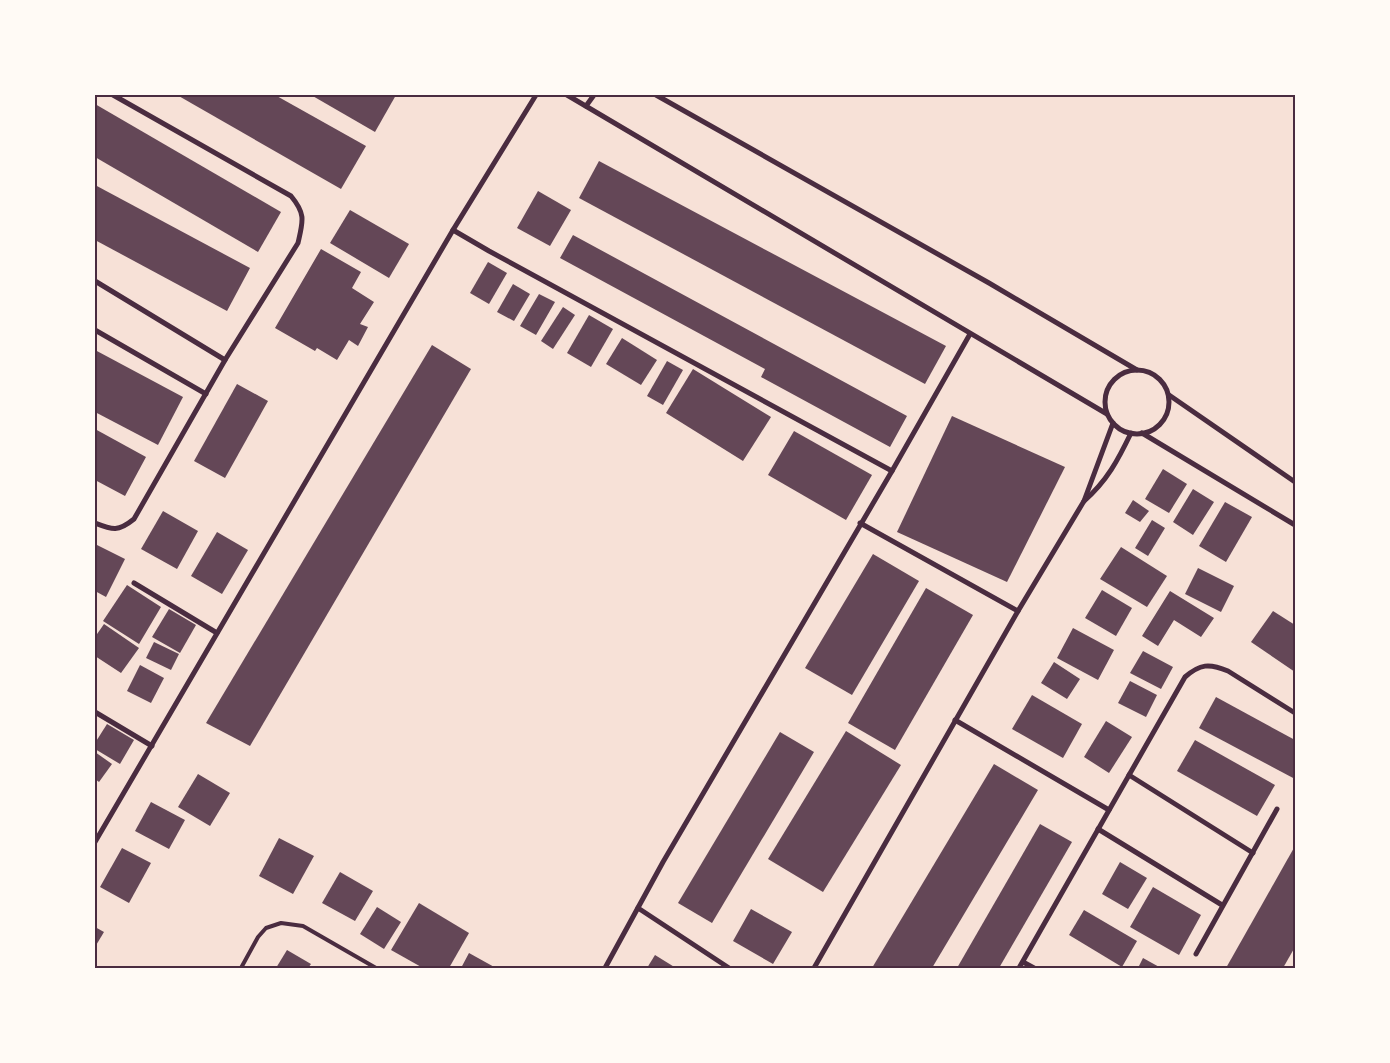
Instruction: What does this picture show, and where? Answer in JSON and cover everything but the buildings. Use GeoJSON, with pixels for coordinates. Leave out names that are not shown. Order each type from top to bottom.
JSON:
{"type":"FeatureCollection","features":[{"type":"Feature","properties":{"kind":"street"},"geometry":{"type":"LineString","coordinates":[[95,522],[112,528],[124,528],[134,520],[225,360],[298,242],[302,224],[301,208],[291,196],[113,95]]}},
{"type":"Feature","properties":{"kind":"street"},"geometry":{"type":"LineString","coordinates":[[95,842],[453,230],[536,95]]}},
{"type":"Feature","properties":{"kind":"street"},"geometry":{"type":"LineString","coordinates":[[566,95],[1107,414]]}},
{"type":"Feature","properties":{"kind":"street"},"geometry":{"type":"LineString","coordinates":[[586,106],[594,95]]}},
{"type":"Feature","properties":{"kind":"street"},"geometry":{"type":"LineString","coordinates":[[656,95],[981,278],[1137,370]]}},
{"type":"Feature","properties":{"kind":"street"},"geometry":{"type":"LineString","coordinates":[[453,230],[892,471]]}},
{"type":"Feature","properties":{"kind":"street"},"geometry":{"type":"LineString","coordinates":[[95,281],[225,360]]}},
{"type":"Feature","properties":{"kind":"street"},"geometry":{"type":"LineString","coordinates":[[95,330],[206,394]]}},
{"type":"Feature","properties":{"kind":"street"},"geometry":{"type":"LineString","coordinates":[[605,968],[663,862],[970,334]]}},
{"type":"Feature","properties":{"kind":"street"},"geometry":{"type":"LineString","coordinates":[[1137,370],[1148,372],[1158,377],[1169,395],[1169,405],[1163,420],[1152,430],[1142,433],[1131,433],[1113,423],[1107,414],[1105,404],[1110,384],[1127,371],[1137,370]]}},
{"type":"Feature","properties":{"kind":"street"},"geometry":{"type":"LineString","coordinates":[[1169,395],[1295,482]]}},
{"type":"Feature","properties":{"kind":"street"},"geometry":{"type":"LineString","coordinates":[[814,968],[1018,611],[1084,501],[1113,423]]}},
{"type":"Feature","properties":{"kind":"street"},"geometry":{"type":"LineString","coordinates":[[1084,501],[1099,488],[1118,462],[1131,433]]}},
{"type":"Feature","properties":{"kind":"street"},"geometry":{"type":"LineString","coordinates":[[1142,433],[1295,525]]}},
{"type":"Feature","properties":{"kind":"street"},"geometry":{"type":"LineString","coordinates":[[860,523],[1018,611]]}},
{"type":"Feature","properties":{"kind":"street"},"geometry":{"type":"LineString","coordinates":[[134,583],[216,633]]}},
{"type":"Feature","properties":{"kind":"street"},"geometry":{"type":"LineString","coordinates":[[1019,968],[1185,677],[1198,668],[1210,666],[1228,671],[1295,713]]}},
{"type":"Feature","properties":{"kind":"street"},"geometry":{"type":"LineString","coordinates":[[95,712],[152,746]]}},
{"type":"Feature","properties":{"kind":"street"},"geometry":{"type":"LineString","coordinates":[[955,720],[1109,810]]}},
{"type":"Feature","properties":{"kind":"street"},"geometry":{"type":"LineString","coordinates":[[1129,775],[1253,853]]}},
{"type":"Feature","properties":{"kind":"street"},"geometry":{"type":"LineString","coordinates":[[1196,954],[1277,808]]}},
{"type":"Feature","properties":{"kind":"street"},"geometry":{"type":"LineString","coordinates":[[1098,829],[1222,905]]}},
{"type":"Feature","properties":{"kind":"street"},"geometry":{"type":"LineString","coordinates":[[638,908],[729,968]]}},
{"type":"Feature","properties":{"kind":"street"},"geometry":{"type":"LineString","coordinates":[[1022,962],[1034,968]]}},
{"type":"Feature","properties":{"kind":"lane"},"geometry":{"type":"LineString","coordinates":[[241,968],[258,937],[266,928],[281,923],[303,926],[376,968]]}}]}
